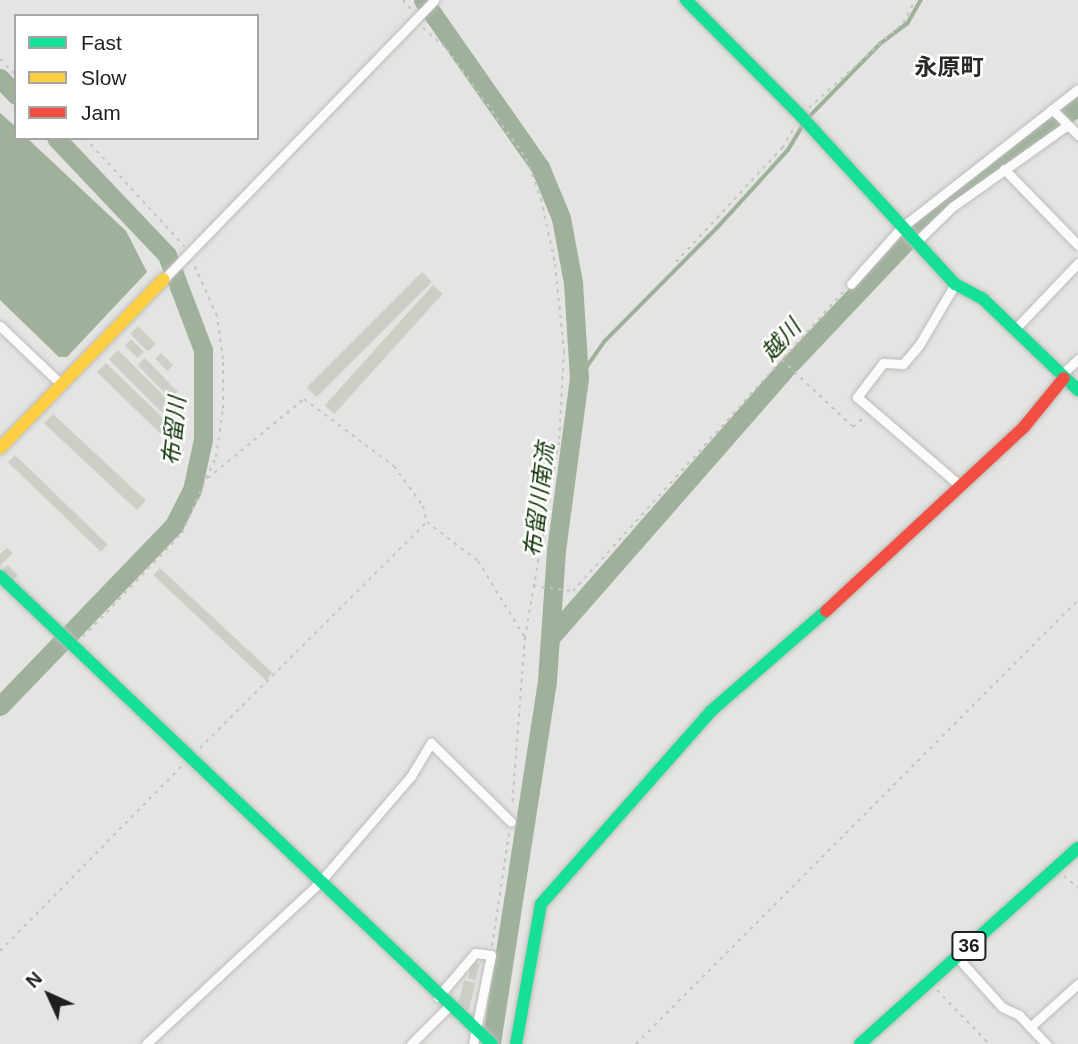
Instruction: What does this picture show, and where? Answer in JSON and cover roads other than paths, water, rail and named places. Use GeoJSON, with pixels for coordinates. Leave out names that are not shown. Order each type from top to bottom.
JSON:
{"type":"FeatureCollection","features":[{"type":"Feature","properties":{"kind":"street"},"geometry":{"type":"LineString","coordinates":[[0,448],[434,0]]}},
{"type":"Feature","properties":{"kind":"street"},"geometry":{"type":"LineString","coordinates":[[686,0],[800,116],[955,284],[983,299],[1078,390]]}},
{"type":"Feature","properties":{"kind":"street"},"geometry":{"type":"LineString","coordinates":[[851,284],[901,228],[993,153],[1078,89]]}},
{"type":"Feature","properties":{"kind":"street"},"geometry":{"type":"LineString","coordinates":[[1052,108],[1078,135]]}},
{"type":"Feature","properties":{"kind":"street"},"geometry":{"type":"LineString","coordinates":[[915,243],[952,207],[1068,125]]}},
{"type":"Feature","properties":{"kind":"street"},"geometry":{"type":"LineString","coordinates":[[993,153],[1078,245]]}},
{"type":"Feature","properties":{"kind":"street"},"geometry":{"type":"LineString","coordinates":[[1015,329],[1078,263]]}},
{"type":"Feature","properties":{"kind":"street"},"geometry":{"type":"LineString","coordinates":[[955,284],[919,345],[902,364],[883,363],[858,397],[870,411],[958,484]]}},
{"type":"Feature","properties":{"kind":"street"},"geometry":{"type":"LineString","coordinates":[[0,326],[61,384]]}},
{"type":"Feature","properties":{"kind":"street"},"geometry":{"type":"LineString","coordinates":[[516,1044],[533,928],[541,904],[710,711],[859,583],[958,484],[1024,427],[1078,359]]}},
{"type":"Feature","properties":{"kind":"street"},"geometry":{"type":"LineString","coordinates":[[0,576],[476,1036],[492,1044]]}},
{"type":"Feature","properties":{"kind":"street"},"geometry":{"type":"LineString","coordinates":[[146,1044],[319,883],[411,776],[431,743],[511,821]]}},
{"type":"Feature","properties":{"kind":"street","name":"36"},"geometry":{"type":"LineString","coordinates":[[860,1044],[1078,848]]}},
{"type":"Feature","properties":{"kind":"street"},"geometry":{"type":"LineString","coordinates":[[438,997],[475,953],[491,955],[476,1036]]}},
{"type":"Feature","properties":{"kind":"street"},"geometry":{"type":"LineString","coordinates":[[957,957],[1002,1007],[1030,1027],[1046,1044]]}},
{"type":"Feature","properties":{"kind":"street"},"geometry":{"type":"LineString","coordinates":[[1030,1027],[1078,984]]}},
{"type":"Feature","properties":{"kind":"street"},"geometry":{"type":"LineString","coordinates":[[411,1044],[448,1007]]}},
{"type":"Feature","properties":{"kind":"waterway","name":"布留川南流"},"geometry":{"type":"LineString","coordinates":[[423,0],[540,167],[561,218],[573,283],[579,378],[556,551],[547,681],[491,1044]]}},
{"type":"Feature","properties":{"kind":"waterway"},"geometry":{"type":"LineString","coordinates":[[807,119],[880,44],[907,24],[921,0]]}},
{"type":"Feature","properties":{"kind":"waterway","name":"布留川"},"geometry":{"type":"LineString","coordinates":[[0,78],[14,93]]}},
{"type":"Feature","properties":{"kind":"waterway","name":"越川"},"geometry":{"type":"LineString","coordinates":[[550,638],[792,362],[914,233],[997,163],[1078,106]]}},
{"type":"Feature","properties":{"kind":"waterway"},"geometry":{"type":"LineString","coordinates":[[579,378],[604,342],[717,228],[788,150],[803,125]]}},
{"type":"Feature","properties":{"kind":"waterway","name":"布留川"},"geometry":{"type":"LineString","coordinates":[[0,706],[174,525],[192,490],[203,439],[203,350],[167,255],[58,140]]}},
{"type":"Feature","properties":{"kind":"district","name":"永原町"},"geometry":{"type":"Point","coordinates":[949,67]}}]}
